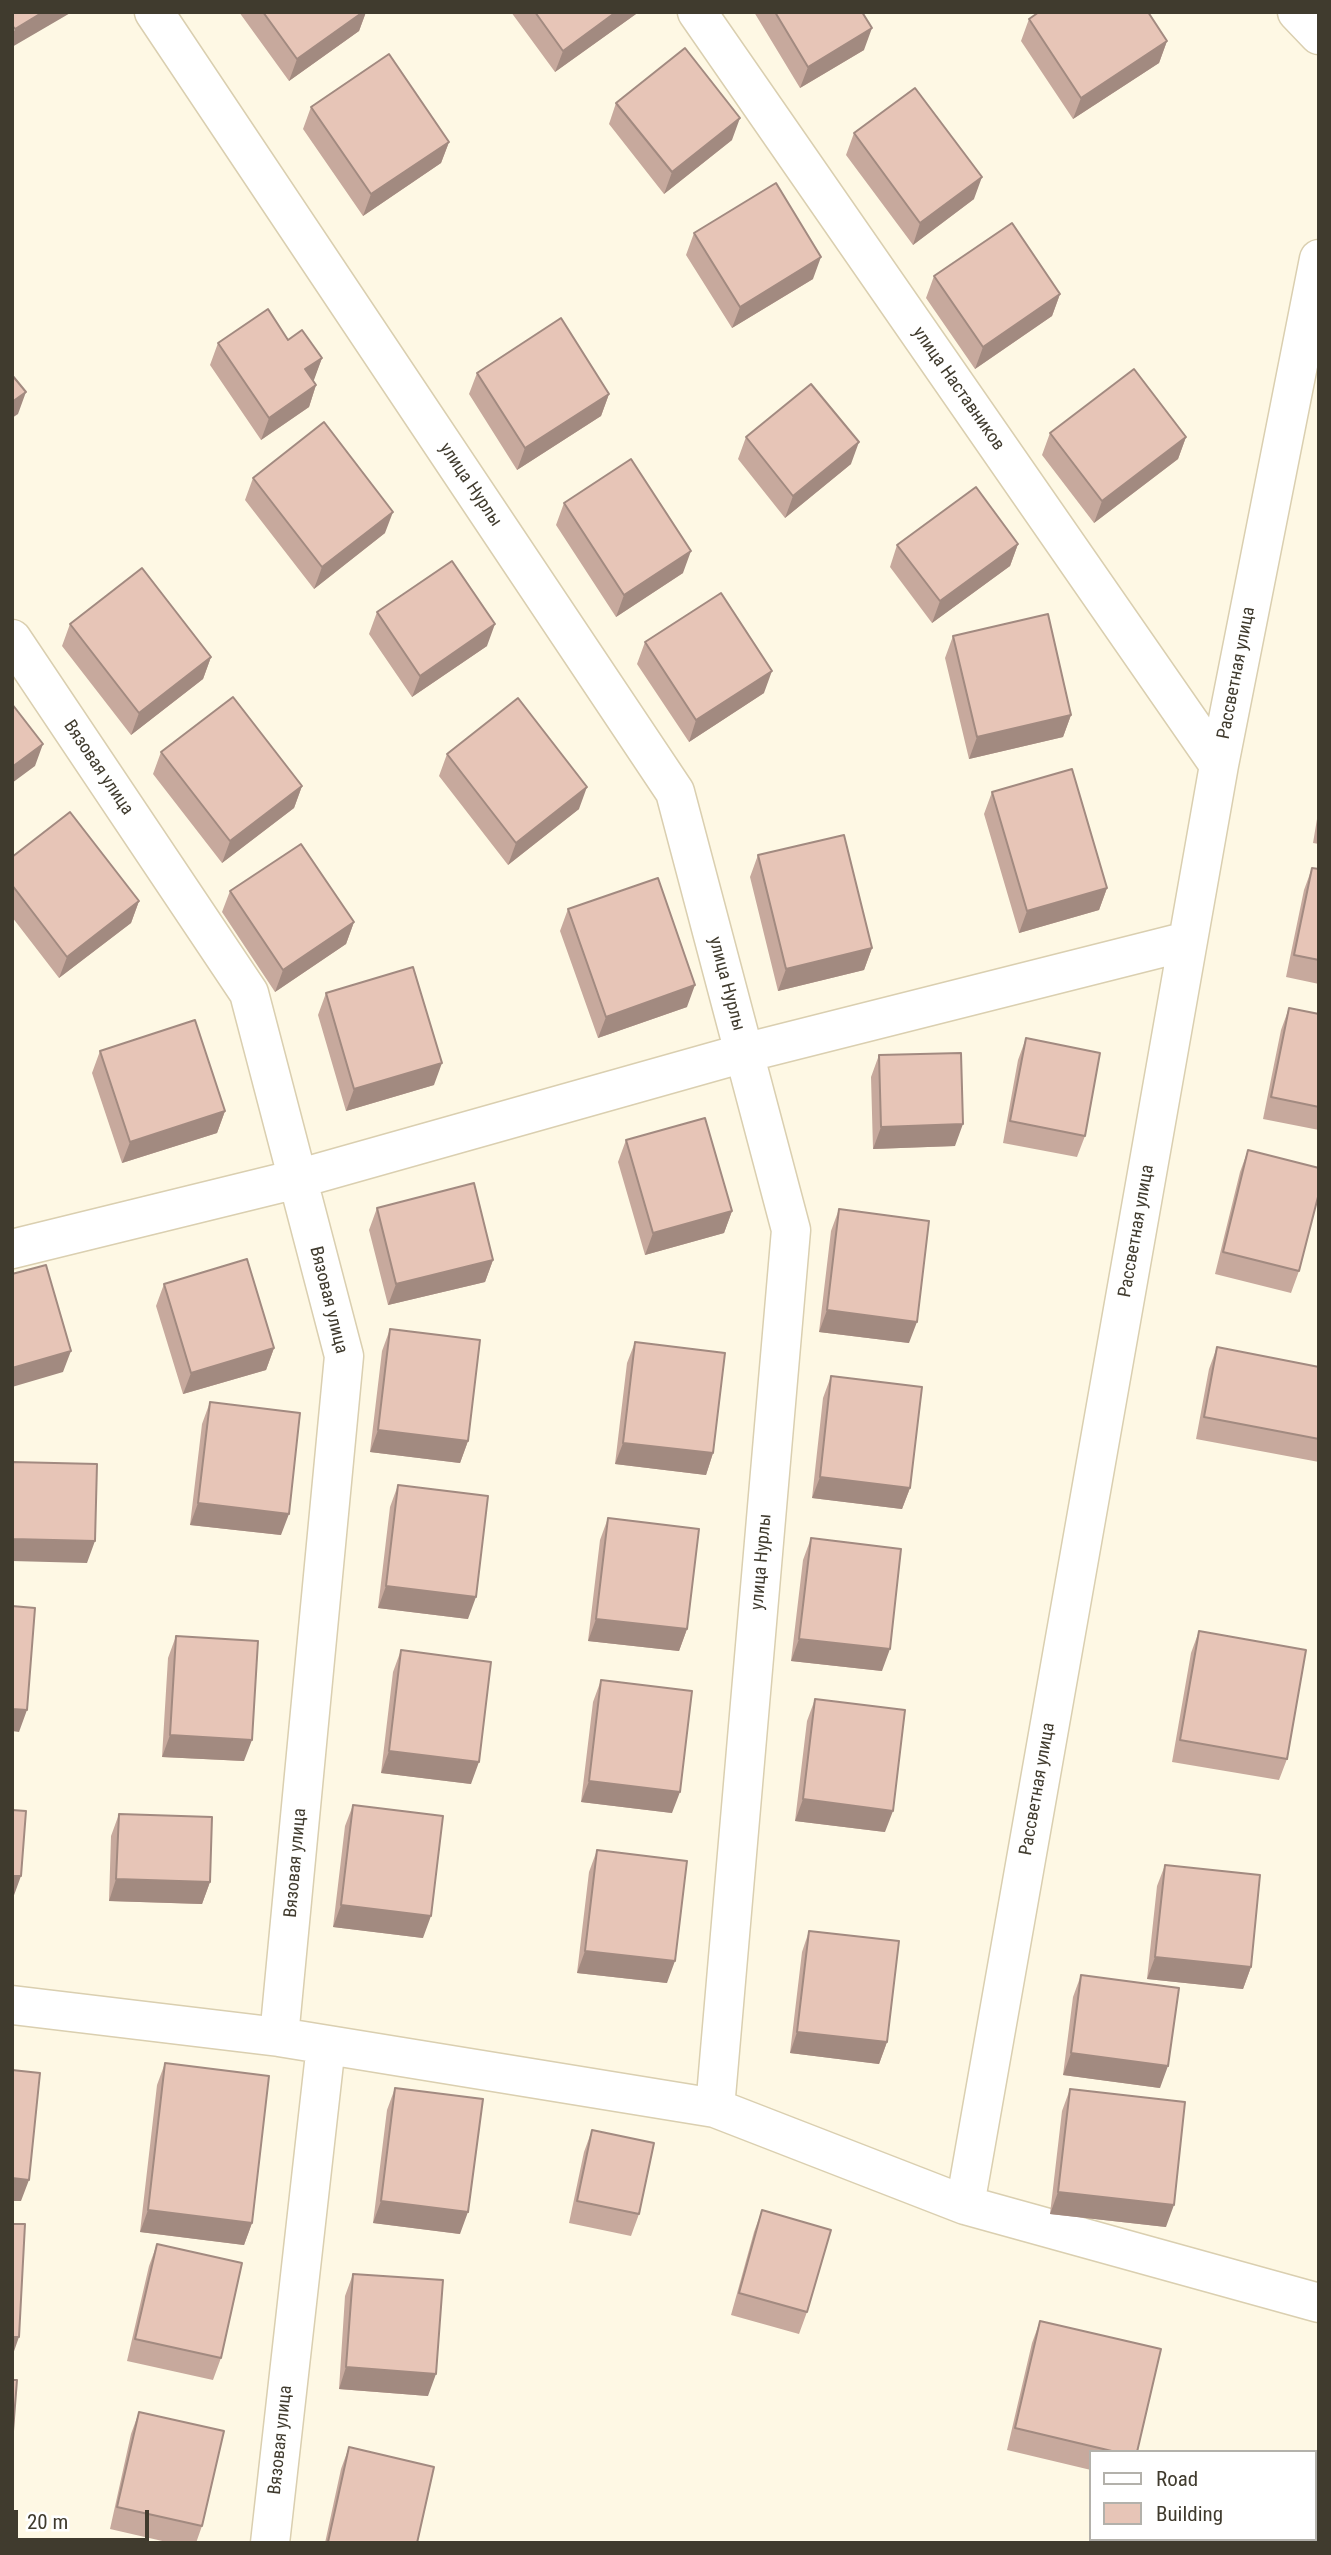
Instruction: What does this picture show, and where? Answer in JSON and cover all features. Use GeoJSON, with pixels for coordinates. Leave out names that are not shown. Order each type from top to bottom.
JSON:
{"type":"FeatureCollection","features":[{"type":"Feature","properties":{"kind":"street","name":"улица Нурлы"},"geometry":{"type":"LineString","coordinates":[[154,12],[675,792],[791,1230],[715,2108]]}},
{"type":"Feature","properties":{"kind":"street","name":"улица Наставников"},"geometry":{"type":"LineString","coordinates":[[697,12],[1219,765]]}},
{"type":"Feature","properties":{"kind":"street"},"geometry":{"type":"LineString","coordinates":[[1297,12],[1319,35]]}},
{"type":"Feature","properties":{"kind":"street","name":"Рассветная улица"},"geometry":{"type":"LineString","coordinates":[[965,2204],[1219,765],[1319,259]]}},
{"type":"Feature","properties":{"kind":"street","name":"Вязовая улица"},"geometry":{"type":"LineString","coordinates":[[12,639],[249,993],[344,1356],[279,2038]]}},
{"type":"Feature","properties":{"kind":"street"},"geometry":{"type":"LineString","coordinates":[[12,1249],[298,1179],[744,1053],[1188,941]]}},
{"type":"Feature","properties":{"kind":"street"},"geometry":{"type":"LineString","coordinates":[[12,2005],[279,2038],[715,2108],[965,2204],[1319,2303]]}},
{"type":"Feature","properties":{"kind":"street","name":"Вязовая улица"},"geometry":{"type":"LineString","coordinates":[[270,2543],[326,2045]]}},
{"type":"Feature","properties":{"kind":"building"},"geometry":{"type":"Polygon","coordinates":[[[12,12],[43,12],[15,29],[12,25],[12,12]]]}},
{"type":"Feature","properties":{"kind":"building"},"geometry":{"type":"Polygon","coordinates":[[[263,12],[363,12],[297,59],[263,12]]]}},
{"type":"Feature","properties":{"kind":"building"},"geometry":{"type":"Polygon","coordinates":[[[535,12],[616,12],[563,51],[535,12]]]}},
{"type":"Feature","properties":{"kind":"building"},"geometry":{"type":"Polygon","coordinates":[[[775,12],[862,12],[872,28],[808,67],[775,12]]]}},
{"type":"Feature","properties":{"kind":"building"},"geometry":{"type":"Polygon","coordinates":[[[1039,12],[1148,12],[1167,41],[1081,98],[1029,19],[1039,12]]]}},
{"type":"Feature","properties":{"kind":"building"},"geometry":{"type":"Polygon","coordinates":[[[685,48],[740,118],[672,172],[616,103],[685,48]]]}},
{"type":"Feature","properties":{"kind":"building"},"geometry":{"type":"Polygon","coordinates":[[[389,54],[449,142],[371,194],[311,107],[389,54]]]}},
{"type":"Feature","properties":{"kind":"building"},"geometry":{"type":"Polygon","coordinates":[[[915,88],[982,177],[920,223],[854,133],[915,88]]]}},
{"type":"Feature","properties":{"kind":"building"},"geometry":{"type":"Polygon","coordinates":[[[776,183],[821,257],[740,307],[694,233],[776,183]]]}},
{"type":"Feature","properties":{"kind":"building"},"geometry":{"type":"Polygon","coordinates":[[[1012,223],[1060,294],[983,347],[934,276],[1012,223]]]}},
{"type":"Feature","properties":{"kind":"building"},"geometry":{"type":"Polygon","coordinates":[[[268,309],[288,340],[302,330],[322,358],[305,369],[316,385],[269,418],[218,343],[268,309]]]}},
{"type":"Feature","properties":{"kind":"building"},"geometry":{"type":"Polygon","coordinates":[[[561,318],[609,394],[525,448],[477,373],[561,318]]]}},
{"type":"Feature","properties":{"kind":"building"},"geometry":{"type":"Polygon","coordinates":[[[1134,369],[1186,437],[1102,501],[1050,433],[1134,369]]]}},
{"type":"Feature","properties":{"kind":"building"},"geometry":{"type":"Polygon","coordinates":[[[12,375],[26,392],[12,402],[12,375]]]}},
{"type":"Feature","properties":{"kind":"building"},"geometry":{"type":"Polygon","coordinates":[[[811,384],[859,442],[793,496],[746,437],[811,384]]]}},
{"type":"Feature","properties":{"kind":"building"},"geometry":{"type":"Polygon","coordinates":[[[324,422],[393,512],[322,567],[253,478],[324,422]]]}},
{"type":"Feature","properties":{"kind":"building"},"geometry":{"type":"Polygon","coordinates":[[[631,459],[691,551],[624,595],[564,503],[631,459]]]}},
{"type":"Feature","properties":{"kind":"building"},"geometry":{"type":"Polygon","coordinates":[[[976,487],[1018,544],[940,601],[897,545],[976,487]]]}},
{"type":"Feature","properties":{"kind":"building"},"geometry":{"type":"Polygon","coordinates":[[[452,561],[495,624],[420,676],[377,612],[452,561]]]}},
{"type":"Feature","properties":{"kind":"building"},"geometry":{"type":"Polygon","coordinates":[[[142,568],[211,657],[139,713],[70,624],[142,568]]]}},
{"type":"Feature","properties":{"kind":"building"},"geometry":{"type":"Polygon","coordinates":[[[721,593],[772,671],[696,720],[645,642],[721,593]]]}},
{"type":"Feature","properties":{"kind":"building"},"geometry":{"type":"Polygon","coordinates":[[[1048,614],[1071,715],[977,737],[953,636],[1048,614]]]}},
{"type":"Feature","properties":{"kind":"building"},"geometry":{"type":"Polygon","coordinates":[[[233,697],[302,786],[230,841],[161,752],[233,697]]]}},
{"type":"Feature","properties":{"kind":"building"},"geometry":{"type":"Polygon","coordinates":[[[518,698],[587,787],[516,843],[447,754],[518,698]]]}},
{"type":"Feature","properties":{"kind":"building"},"geometry":{"type":"Polygon","coordinates":[[[12,704],[43,744],[12,767],[12,704]]]}},
{"type":"Feature","properties":{"kind":"building"},"geometry":{"type":"Polygon","coordinates":[[[1072,769],[1107,888],[1027,911],[992,792],[1072,769]]]}},
{"type":"Feature","properties":{"kind":"building"},"geometry":{"type":"Polygon","coordinates":[[[70,812],[139,901],[67,957],[12,885],[12,857],[70,812]]]}},
{"type":"Feature","properties":{"kind":"building"},"geometry":{"type":"Polygon","coordinates":[[[844,835],[872,948],[786,969],[758,855],[844,835]]]}},
{"type":"Feature","properties":{"kind":"building"},"geometry":{"type":"Polygon","coordinates":[[[301,844],[354,922],[283,970],[230,891],[301,844]]]}},
{"type":"Feature","properties":{"kind":"building"},"geometry":{"type":"Polygon","coordinates":[[[1312,868],[1319,869],[1319,960],[1294,955],[1312,868]]]}},
{"type":"Feature","properties":{"kind":"building"},"geometry":{"type":"Polygon","coordinates":[[[658,878],[695,985],[606,1017],[568,909],[658,878]]]}},
{"type":"Feature","properties":{"kind":"building"},"geometry":{"type":"Polygon","coordinates":[[[413,967],[442,1063],[354,1089],[326,993],[413,967]]]}},
{"type":"Feature","properties":{"kind":"building"},"geometry":{"type":"Polygon","coordinates":[[[1289,1008],[1319,1014],[1319,1107],[1271,1097],[1289,1008]]]}},
{"type":"Feature","properties":{"kind":"building"},"geometry":{"type":"Polygon","coordinates":[[[195,1020],[225,1111],[130,1142],[100,1051],[195,1020]]]}},
{"type":"Feature","properties":{"kind":"building"},"geometry":{"type":"Polygon","coordinates":[[[1026,1038],[1100,1053],[1085,1136],[1010,1121],[1026,1038]]]}},
{"type":"Feature","properties":{"kind":"building"},"geometry":{"type":"Polygon","coordinates":[[[961,1053],[963,1124],[881,1127],[879,1055],[961,1053]]]}},
{"type":"Feature","properties":{"kind":"building"},"geometry":{"type":"Polygon","coordinates":[[[705,1118],[732,1211],[653,1233],[626,1140],[705,1118]]]}},
{"type":"Feature","properties":{"kind":"building"},"geometry":{"type":"Polygon","coordinates":[[[1248,1150],[1319,1168],[1319,1193],[1299,1271],[1223,1252],[1248,1150]]]}},
{"type":"Feature","properties":{"kind":"building"},"geometry":{"type":"Polygon","coordinates":[[[474,1183],[493,1260],[396,1284],[377,1208],[474,1183]]]}},
{"type":"Feature","properties":{"kind":"building"},"geometry":{"type":"Polygon","coordinates":[[[839,1209],[929,1221],[917,1322],[827,1310],[839,1209]]]}},
{"type":"Feature","properties":{"kind":"building"},"geometry":{"type":"Polygon","coordinates":[[[247,1259],[274,1348],[191,1373],[164,1284],[247,1259]]]}},
{"type":"Feature","properties":{"kind":"building"},"geometry":{"type":"Polygon","coordinates":[[[46,1265],[71,1351],[12,1368],[12,1274],[46,1265]]]}},
{"type":"Feature","properties":{"kind":"building"},"geometry":{"type":"Polygon","coordinates":[[[390,1329],[480,1340],[468,1441],[378,1430],[390,1329]]]}},
{"type":"Feature","properties":{"kind":"building"},"geometry":{"type":"Polygon","coordinates":[[[635,1342],[725,1353],[713,1453],[623,1443],[635,1342]]]}},
{"type":"Feature","properties":{"kind":"building"},"geometry":{"type":"Polygon","coordinates":[[[1217,1347],[1319,1367],[1319,1439],[1204,1417],[1217,1347]]]}},
{"type":"Feature","properties":{"kind":"building"},"geometry":{"type":"Polygon","coordinates":[[[831,1376],[922,1387],[910,1488],[820,1477],[831,1376]]]}},
{"type":"Feature","properties":{"kind":"building"},"geometry":{"type":"Polygon","coordinates":[[[210,1402],[300,1413],[289,1514],[198,1503],[210,1402]]]}},
{"type":"Feature","properties":{"kind":"building"},"geometry":{"type":"Polygon","coordinates":[[[12,1462],[97,1464],[95,1541],[12,1539],[12,1462]]]}},
{"type":"Feature","properties":{"kind":"building"},"geometry":{"type":"Polygon","coordinates":[[[398,1485],[488,1496],[476,1597],[386,1586],[398,1485]]]}},
{"type":"Feature","properties":{"kind":"building"},"geometry":{"type":"Polygon","coordinates":[[[608,1518],[699,1529],[687,1629],[596,1619],[608,1518]]]}},
{"type":"Feature","properties":{"kind":"building"},"geometry":{"type":"Polygon","coordinates":[[[811,1538],[901,1549],[890,1649],[799,1639],[811,1538]]]}},
{"type":"Feature","properties":{"kind":"building"},"geometry":{"type":"Polygon","coordinates":[[[12,1606],[35,1608],[27,1710],[12,1709],[12,1606]]]}},
{"type":"Feature","properties":{"kind":"building"},"geometry":{"type":"Polygon","coordinates":[[[1199,1631],[1306,1650],[1287,1759],[1180,1740],[1199,1631]]]}},
{"type":"Feature","properties":{"kind":"building"},"geometry":{"type":"Polygon","coordinates":[[[176,1636],[258,1641],[252,1740],[170,1735],[176,1636]]]}},
{"type":"Feature","properties":{"kind":"building"},"geometry":{"type":"Polygon","coordinates":[[[401,1650],[491,1662],[479,1762],[389,1751],[401,1650]]]}},
{"type":"Feature","properties":{"kind":"building"},"geometry":{"type":"Polygon","coordinates":[[[601,1680],[692,1691],[680,1792],[589,1781],[601,1680]]]}},
{"type":"Feature","properties":{"kind":"building"},"geometry":{"type":"Polygon","coordinates":[[[815,1699],[905,1710],[893,1811],[803,1799],[815,1699]]]}},
{"type":"Feature","properties":{"kind":"building"},"geometry":{"type":"Polygon","coordinates":[[[353,1805],[443,1816],[431,1916],[341,1905],[353,1805]]]}},
{"type":"Feature","properties":{"kind":"building"},"geometry":{"type":"Polygon","coordinates":[[[12,1810],[26,1811],[21,1876],[12,1876],[12,1810]]]}},
{"type":"Feature","properties":{"kind":"building"},"geometry":{"type":"Polygon","coordinates":[[[119,1814],[212,1817],[210,1882],[116,1879],[119,1814]]]}},
{"type":"Feature","properties":{"kind":"building"},"geometry":{"type":"Polygon","coordinates":[[[597,1850],[687,1861],[675,1961],[585,1951],[597,1850]]]}},
{"type":"Feature","properties":{"kind":"building"},"geometry":{"type":"Polygon","coordinates":[[[1165,1865],[1260,1875],[1251,1967],[1155,1957],[1165,1865]]]}},
{"type":"Feature","properties":{"kind":"building"},"geometry":{"type":"Polygon","coordinates":[[[809,1931],[899,1941],[887,2042],[797,2032],[809,1931]]]}},
{"type":"Feature","properties":{"kind":"building"},"geometry":{"type":"Polygon","coordinates":[[[1081,1975],[1179,1988],[1168,2066],[1071,2053],[1081,1975]]]}},
{"type":"Feature","properties":{"kind":"building"},"geometry":{"type":"Polygon","coordinates":[[[165,2063],[269,2076],[252,2223],[148,2210],[165,2063]]]}},
{"type":"Feature","properties":{"kind":"building"},"geometry":{"type":"Polygon","coordinates":[[[12,2070],[40,2073],[29,2180],[12,2178],[12,2070]]]}},
{"type":"Feature","properties":{"kind":"building"},"geometry":{"type":"Polygon","coordinates":[[[395,2088],[483,2099],[468,2212],[381,2201],[395,2088]]]}},
{"type":"Feature","properties":{"kind":"building"},"geometry":{"type":"Polygon","coordinates":[[[1070,2089],[1185,2102],[1174,2205],[1058,2192],[1070,2089]]]}},
{"type":"Feature","properties":{"kind":"building"},"geometry":{"type":"Polygon","coordinates":[[[592,2130],[654,2143],[639,2214],[577,2201],[592,2130]]]}},
{"type":"Feature","properties":{"kind":"building"},"geometry":{"type":"Polygon","coordinates":[[[762,2210],[831,2230],[807,2312],[739,2293],[762,2210]]]}},
{"type":"Feature","properties":{"kind":"building"},"geometry":{"type":"Polygon","coordinates":[[[12,2224],[25,2224],[19,2337],[12,2337],[12,2224]]]}},
{"type":"Feature","properties":{"kind":"building"},"geometry":{"type":"Polygon","coordinates":[[[157,2244],[242,2263],[221,2358],[135,2339],[157,2244]]]}},
{"type":"Feature","properties":{"kind":"building"},"geometry":{"type":"Polygon","coordinates":[[[353,2274],[443,2280],[436,2374],[346,2367],[353,2274]]]}},
{"type":"Feature","properties":{"kind":"building"},"geometry":{"type":"Polygon","coordinates":[[[1040,2321],[1161,2349],[1137,2450],[1108,2450],[1015,2428],[1040,2321]]]}},
{"type":"Feature","properties":{"kind":"building"},"geometry":{"type":"Polygon","coordinates":[[[12,2380],[17,2380],[12,2444],[12,2380]]]}},
{"type":"Feature","properties":{"kind":"building"},"geometry":{"type":"Polygon","coordinates":[[[139,2412],[224,2431],[202,2526],[117,2507],[139,2412]]]}},
{"type":"Feature","properties":{"kind":"building"},"geometry":{"type":"Polygon","coordinates":[[[349,2447],[434,2467],[417,2543],[328,2542],[349,2447]]]}}]}
